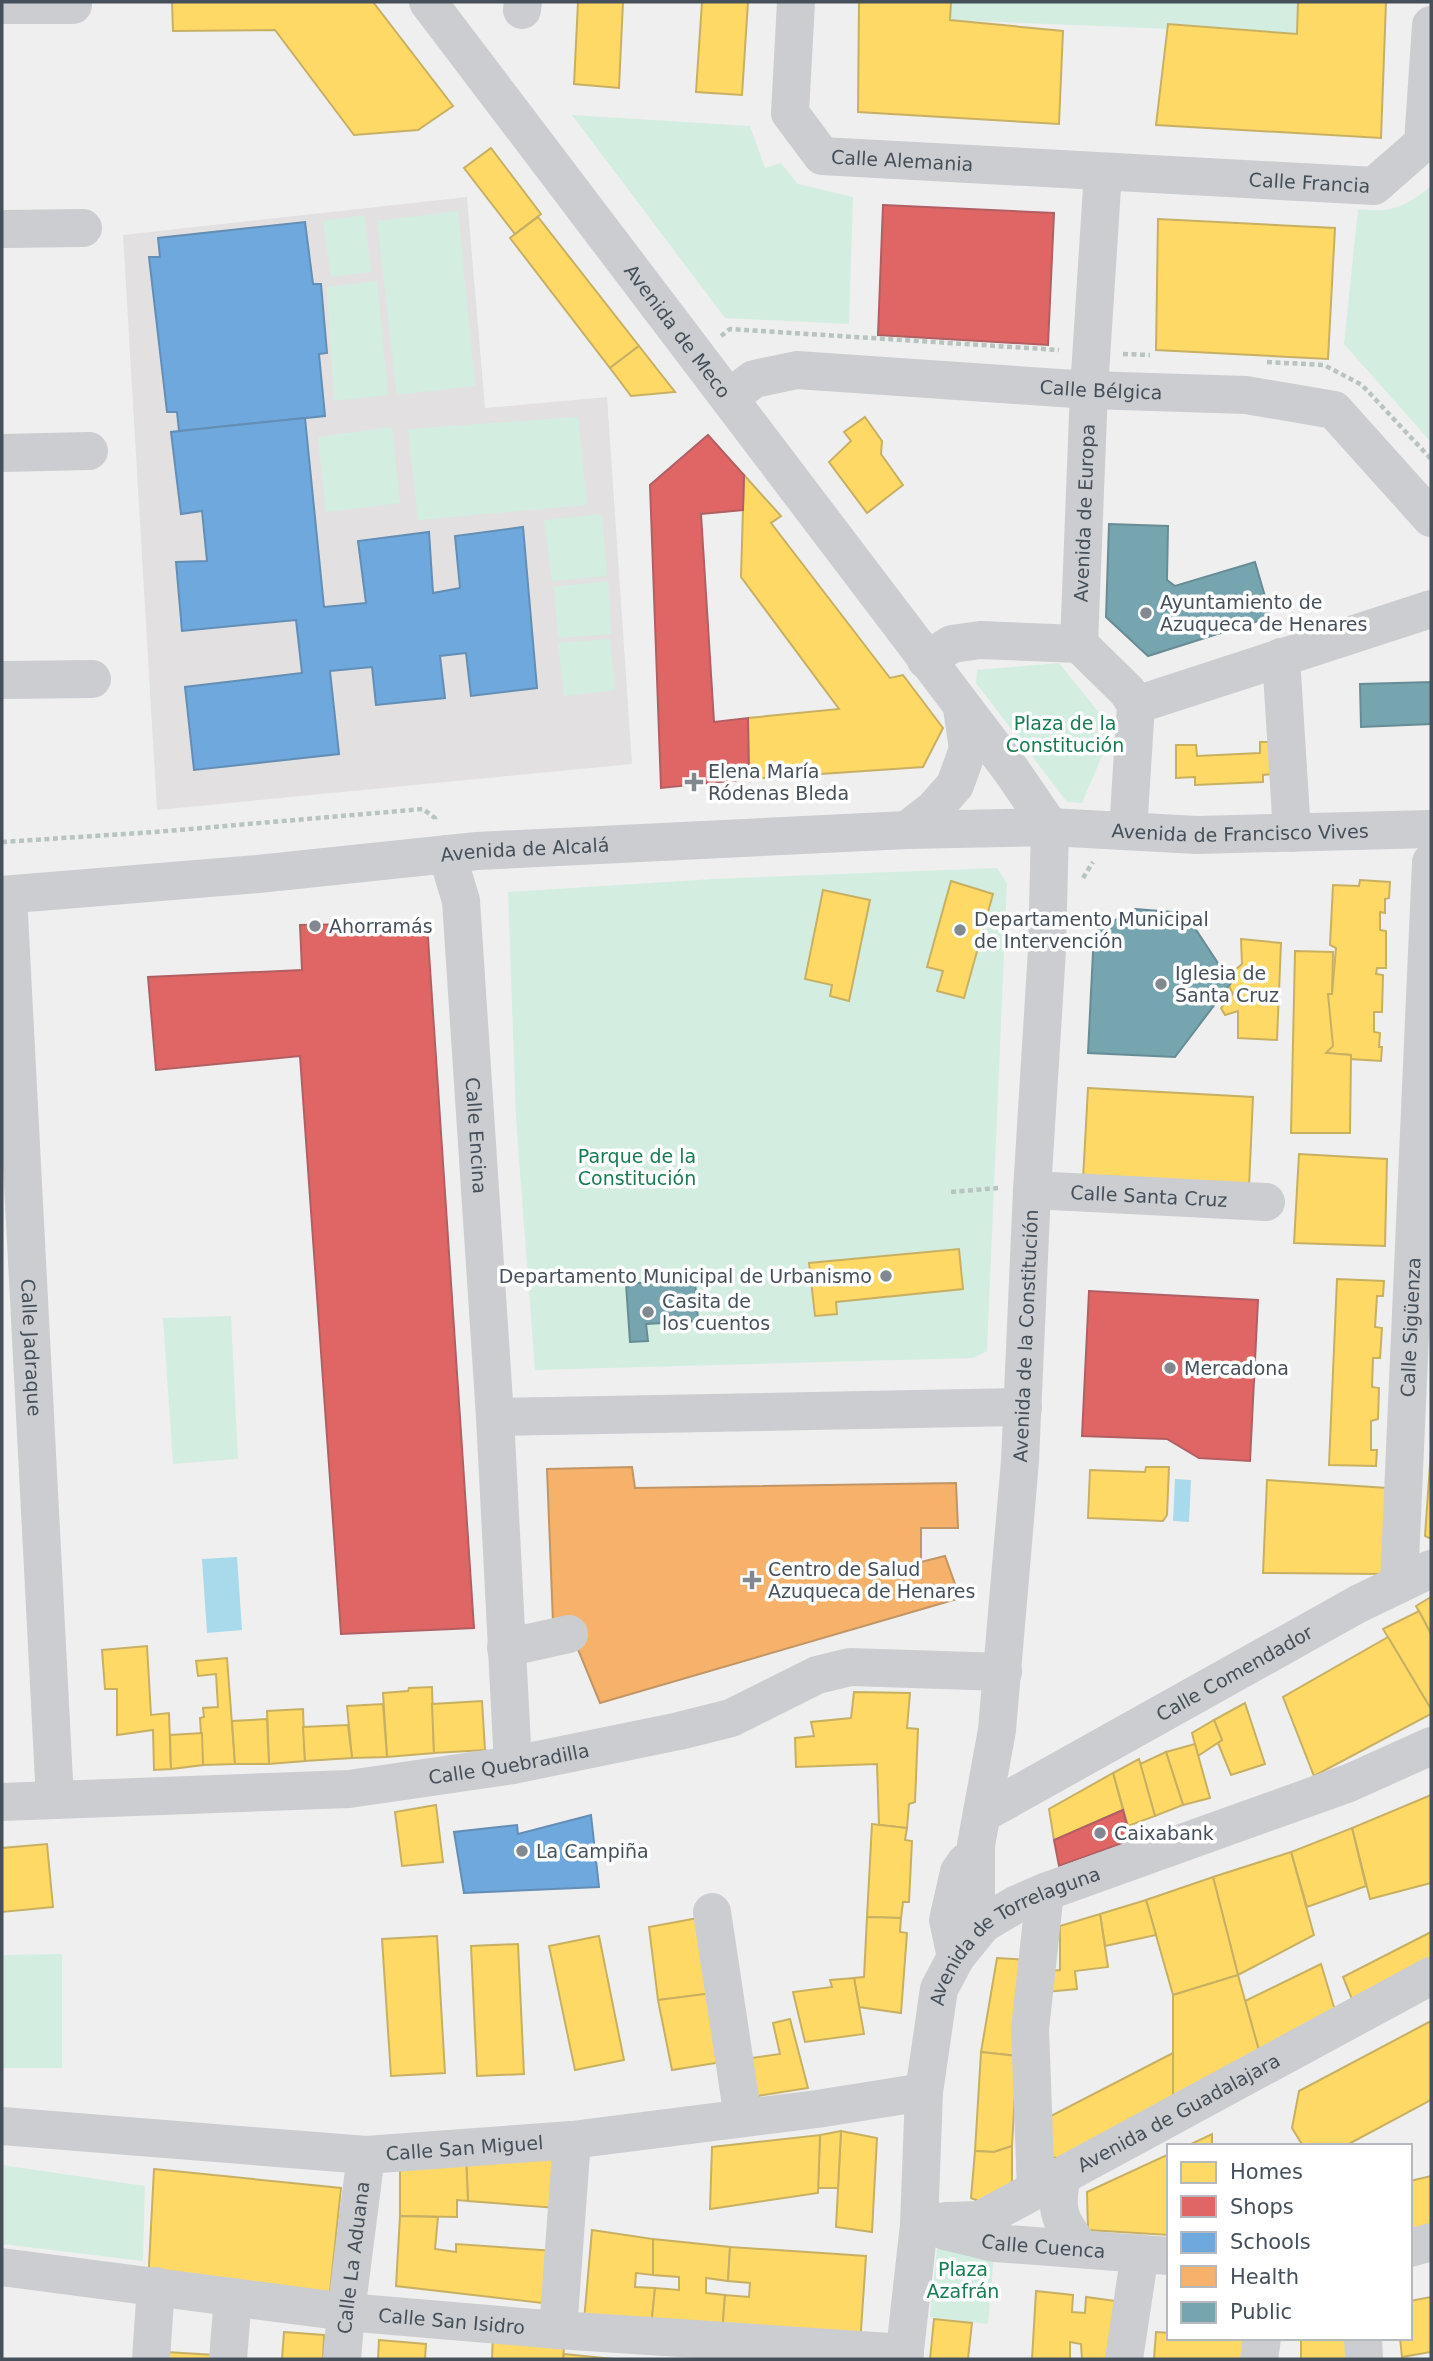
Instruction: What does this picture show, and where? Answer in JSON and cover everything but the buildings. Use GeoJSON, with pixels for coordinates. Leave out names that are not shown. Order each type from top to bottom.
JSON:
{"type":"FeatureCollection","features":[{"type":"Feature","properties":{"kind":"street","name":"Avenida de Meco"},"geometry":{"type":"LineString","coordinates":[[428,2],[1011,770],[1050,827]]}},
{"type":"Feature","properties":{"kind":"street","name":"Calle Alemania"},"geometry":{"type":"LineString","coordinates":[[796,2],[790,113],[822,156],[1103,172]]}},
{"type":"Feature","properties":{"kind":"street"},"geometry":{"type":"LineString","coordinates":[[2,5],[72,5]]}},
{"type":"Feature","properties":{"kind":"street","name":"Calle Francia"},"geometry":{"type":"LineString","coordinates":[[1103,172],[1374,186],[1423,143],[1431,25]]}},
{"type":"Feature","properties":{"kind":"street","name":"Avenida de Europa"},"geometry":{"type":"LineString","coordinates":[[1079,644],[1089,390],[1103,172]]}},
{"type":"Feature","properties":{"kind":"street"},"geometry":{"type":"LineString","coordinates":[[2,229],[83,228]]}},
{"type":"Feature","properties":{"kind":"street","name":"Calle Bélgica"},"geometry":{"type":"LineString","coordinates":[[729,398],[754,379],[797,370],[1089,390],[1245,395],[1334,410],[1431,518]]}},
{"type":"Feature","properties":{"kind":"street"},"geometry":{"type":"LineString","coordinates":[[2,453],[89,451]]}},
{"type":"Feature","properties":{"kind":"street"},"geometry":{"type":"LineString","coordinates":[[1136,705],[1431,609]]}},
{"type":"Feature","properties":{"kind":"street"},"geometry":{"type":"LineString","coordinates":[[926,660],[952,644],[980,640],[1079,644],[1127,691],[1136,705],[1116,844]]}},
{"type":"Feature","properties":{"kind":"street"},"geometry":{"type":"LineString","coordinates":[[1281,657],[1292,833]]}},
{"type":"Feature","properties":{"kind":"street"},"geometry":{"type":"LineString","coordinates":[[2,680],[92,679]]}},
{"type":"Feature","properties":{"kind":"street"},"geometry":{"type":"LineString","coordinates":[[907,830],[934,809],[955,785],[968,749],[962,708]]}},
{"type":"Feature","properties":{"kind":"street","name":"Avenida de Francisco Vives"},"geometry":{"type":"LineString","coordinates":[[1050,827],[1116,844],[1197,835],[1431,829]]}},
{"type":"Feature","properties":{"kind":"street","name":"Avenida de Alcalá"},"geometry":{"type":"LineString","coordinates":[[5,895],[258,874],[447,854],[907,830],[1050,827]]}},
{"type":"Feature","properties":{"kind":"street","name":"Avenida de la Constitución"},"geometry":{"type":"LineString","coordinates":[[983,1924],[976,1900],[979,1830],[994,1753],[1003,1672],[1023,1407],[1017,1189],[1046,950],[1050,827]]}},
{"type":"Feature","properties":{"kind":"street","name":"Calle Encina"},"geometry":{"type":"LineString","coordinates":[[447,854],[461,901],[495,1417],[513,1765]]}},
{"type":"Feature","properties":{"kind":"street","name":"Calle Sigüenza"},"geometry":{"type":"LineString","coordinates":[[1415,1577],[1431,862]]}},
{"type":"Feature","properties":{"kind":"street","name":"Calle Jadraque"},"geometry":{"type":"LineString","coordinates":[[5,895],[54,1800]]}},
{"type":"Feature","properties":{"kind":"street","name":"Calle Santa Cruz"},"geometry":{"type":"LineString","coordinates":[[1017,1189],[1266,1202]]}},
{"type":"Feature","properties":{"kind":"street"},"geometry":{"type":"LineString","coordinates":[[495,1417],[1023,1407]]}},
{"type":"Feature","properties":{"kind":"street","name":"Calle Comendador"},"geometry":{"type":"LineString","coordinates":[[979,1830],[1007,1798],[1040,1783],[1358,1604],[1415,1577]]}},
{"type":"Feature","properties":{"kind":"street"},"geometry":{"type":"LineString","coordinates":[[506,1648],[569,1634]]}},
{"type":"Feature","properties":{"kind":"street","name":"Calle Quebradilla"},"geometry":{"type":"LineString","coordinates":[[2,1802],[349,1789],[513,1765],[679,1731],[731,1718],[817,1675],[850,1667],[1003,1672]]}},
{"type":"Feature","properties":{"kind":"street","name":"Avenida de Torrelaguna"},"geometry":{"type":"LineString","coordinates":[[904,2356],[919,2225],[924,2092],[939,1989],[956,1957],[983,1924],[1036,1896],[1349,1783],[1431,1746]]}},
{"type":"Feature","properties":{"kind":"street"},"geometry":{"type":"LineString","coordinates":[[994,1753],[1017,1774],[1040,1783]]}},
{"type":"Feature","properties":{"kind":"street"},"geometry":{"type":"LineString","coordinates":[[979,1830],[987,1869],[1000,1885],[1036,1896],[1030,2029],[1049,2183],[1057,2199],[1063,2224],[1081,2249]]}},
{"type":"Feature","properties":{"kind":"street","name":"Avenida de la Constitución"},"geometry":{"type":"LineString","coordinates":[[956,1957],[948,1920],[959,1872],[979,1830]]}},
{"type":"Feature","properties":{"kind":"street"},"geometry":{"type":"LineString","coordinates":[[712,1912],[743,2118]]}},
{"type":"Feature","properties":{"kind":"street","name":"Avenida de Guadalajara"},"geometry":{"type":"LineString","coordinates":[[919,2225],[980,2220],[1431,1976]]}},
{"type":"Feature","properties":{"kind":"street","name":"Calle San Miguel"},"geometry":{"type":"LineString","coordinates":[[2,2126],[366,2155],[572,2140],[924,2092]]}},
{"type":"Feature","properties":{"kind":"street"},"geometry":{"type":"LineString","coordinates":[[558,2330],[572,2140]]}},
{"type":"Feature","properties":{"kind":"street","name":"Calle La Aduana"},"geometry":{"type":"LineString","coordinates":[[342,2359],[366,2155]]}},
{"type":"Feature","properties":{"kind":"street","name":"Calle Cuenca"},"geometry":{"type":"LineString","coordinates":[[919,2225],[995,2243],[1154,2255]]}},
{"type":"Feature","properties":{"kind":"street"},"geometry":{"type":"LineString","coordinates":[[1412,2247],[1431,2242]]}},
{"type":"Feature","properties":{"kind":"street"},"geometry":{"type":"LineString","coordinates":[[1124,2359],[1154,2255]]}},
{"type":"Feature","properties":{"kind":"street","name":"Calle San Isidro"},"geometry":{"type":"LineString","coordinates":[[2,2267],[346,2312],[904,2356]]}},
{"type":"Feature","properties":{"kind":"street"},"geometry":{"type":"LineString","coordinates":[[151,2359],[156,2286]]}},
{"type":"Feature","properties":{"kind":"street"},"geometry":{"type":"LineString","coordinates":[[228,2359],[233,2297]]}},
{"type":"Feature","properties":{"kind":"street"},"geometry":{"type":"LineString","coordinates":[[1259,2359],[1262,2340]]}},
{"type":"Feature","properties":{"kind":"street"},"geometry":{"type":"LineString","coordinates":[[1363,2340],[1364,2359]]}},
{"type":"Feature","properties":{"kind":"path"},"geometry":{"type":"LineString","coordinates":[[697,355],[730,329],[1160,356]]}},
{"type":"Feature","properties":{"kind":"path"},"geometry":{"type":"LineString","coordinates":[[1256,361],[1324,365],[1362,385],[1431,459]]}},
{"type":"Feature","properties":{"kind":"path"},"geometry":{"type":"LineString","coordinates":[[1082,880],[1093,862],[1116,844]]}},
{"type":"Feature","properties":{"kind":"path"},"geometry":{"type":"LineString","coordinates":[[951,1192],[1017,1189]]}},
{"type":"Feature","properties":{"kind":"shaded area"},"geometry":{"type":"Polygon","coordinates":[[[467,197],[485,408],[607,397],[632,764],[157,810],[123,235],[467,197]]]}},
{"type":"Feature","properties":{"kind":"green space"},"geometry":{"type":"Polygon","coordinates":[[[951,2],[1298,2],[1297,34],[950,20],[951,2]]]}},
{"type":"Feature","properties":{"kind":"green space"},"geometry":{"type":"Polygon","coordinates":[[[572,115],[750,126],[765,168],[781,163],[798,184],[853,197],[849,324],[725,318],[572,115]]]}},
{"type":"Feature","properties":{"kind":"green space"},"geometry":{"type":"Polygon","coordinates":[[[1431,186],[1431,442],[1344,344],[1358,209],[1398,207],[1431,186]]]}},
{"type":"Feature","properties":{"kind":"green space"},"geometry":{"type":"Polygon","coordinates":[[[458,211],[475,386],[397,395],[377,221],[458,211]]]}},
{"type":"Feature","properties":{"kind":"green space"},"geometry":{"type":"Polygon","coordinates":[[[364,215],[371,272],[331,277],[323,221],[364,215]]]}},
{"type":"Feature","properties":{"kind":"green space"},"geometry":{"type":"Polygon","coordinates":[[[377,281],[388,395],[334,401],[327,287],[377,281]]]}},
{"type":"Feature","properties":{"kind":"green space"},"geometry":{"type":"Polygon","coordinates":[[[578,417],[587,505],[418,520],[408,429],[578,417]]]}},
{"type":"Feature","properties":{"kind":"green space"},"geometry":{"type":"Polygon","coordinates":[[[392,427],[400,503],[326,512],[318,437],[392,427]]]}},
{"type":"Feature","properties":{"kind":"green space"},"geometry":{"type":"Polygon","coordinates":[[[602,514],[607,576],[552,581],[544,520],[602,514]]]}},
{"type":"Feature","properties":{"kind":"green space"},"geometry":{"type":"Polygon","coordinates":[[[608,581],[611,634],[558,638],[554,587],[608,581]]]}},
{"type":"Feature","properties":{"kind":"green space"},"geometry":{"type":"Polygon","coordinates":[[[610,639],[615,690],[564,696],[558,643],[610,639]]]}},
{"type":"Feature","properties":{"kind":"green space","name":"Plaza de la Constitución"},"geometry":{"type":"Polygon","coordinates":[[[1059,663],[1113,730],[1082,803],[1067,802],[976,683],[977,670],[1059,663]]]}},
{"type":"Feature","properties":{"kind":"green space","name":"Parque de la Constitución"},"geometry":{"type":"Polygon","coordinates":[[[997,868],[1007,883],[987,1351],[973,1358],[535,1370],[516,1119],[508,892],[713,879],[997,868]],[[952,882],[928,967],[943,971],[938,991],[993,894],[952,882]],[[824,890],[805,979],[832,985],[830,996],[849,1001],[870,900],[824,890]],[[959,1249],[809,1263],[815,1316],[836,1314],[836,1302],[963,1288],[959,1249]],[[695,1280],[627,1284],[630,1341],[648,1340],[646,1324],[695,1280]]]}},
{"type":"Feature","properties":{"kind":"green space"},"geometry":{"type":"Polygon","coordinates":[[[231,1316],[238,1459],[173,1464],[163,1318],[231,1316]]]}},
{"type":"Feature","properties":{"kind":"green space"},"geometry":{"type":"Polygon","coordinates":[[[62,1954],[62,2068],[2,2068],[2,1955],[62,1954]]]}},
{"type":"Feature","properties":{"kind":"green space"},"geometry":{"type":"Polygon","coordinates":[[[2,2165],[145,2186],[143,2261],[2,2244],[2,2165]]]}},
{"type":"Feature","properties":{"kind":"green space","name":"Plaza Azafrán"},"geometry":{"type":"Polygon","coordinates":[[[938,2241],[995,2243],[988,2324],[930,2317],[938,2241]]]}},
{"type":"Feature","properties":{"kind":"water"},"geometry":{"type":"Polygon","coordinates":[[[1175,1479],[1191,1480],[1189,1522],[1173,1521],[1175,1479]]]}},
{"type":"Feature","properties":{"kind":"water"},"geometry":{"type":"Polygon","coordinates":[[[237,1557],[242,1630],[207,1633],[202,1559],[237,1557]]]}},
{"type":"Feature","properties":{"kind":"place","name":"Ayuntamiento de Azuqueca de Henares"},"geometry":{"type":"Point","coordinates":[1146,613]}},
{"type":"Feature","properties":{"kind":"place","name":"Elena María Ródenas Bleda"},"geometry":{"type":"Point","coordinates":[694,782]}},
{"type":"Feature","properties":{"kind":"place","name":"Ahorramás"},"geometry":{"type":"Point","coordinates":[315,926]}},
{"type":"Feature","properties":{"kind":"place","name":"Departamento Municipal de Intervención"},"geometry":{"type":"Point","coordinates":[960,930]}},
{"type":"Feature","properties":{"kind":"place","name":"Iglesia de Santa Cruz"},"geometry":{"type":"Point","coordinates":[1161,984]}},
{"type":"Feature","properties":{"kind":"place","name":"Departamento Municipal de Urbanismo"},"geometry":{"type":"Point","coordinates":[886,1276]}},
{"type":"Feature","properties":{"kind":"place","name":"Casita de los cuentos"},"geometry":{"type":"Point","coordinates":[648,1312]}},
{"type":"Feature","properties":{"kind":"place","name":"Mercadona"},"geometry":{"type":"Point","coordinates":[1170,1368]}},
{"type":"Feature","properties":{"kind":"place","name":"Centro de Salud Azuqueca de Henares"},"geometry":{"type":"Point","coordinates":[752,1580]}},
{"type":"Feature","properties":{"kind":"place","name":"Caixabank"},"geometry":{"type":"Point","coordinates":[1100,1833]}},
{"type":"Feature","properties":{"kind":"place","name":"La Campiña"},"geometry":{"type":"Point","coordinates":[522,1851]}}]}
